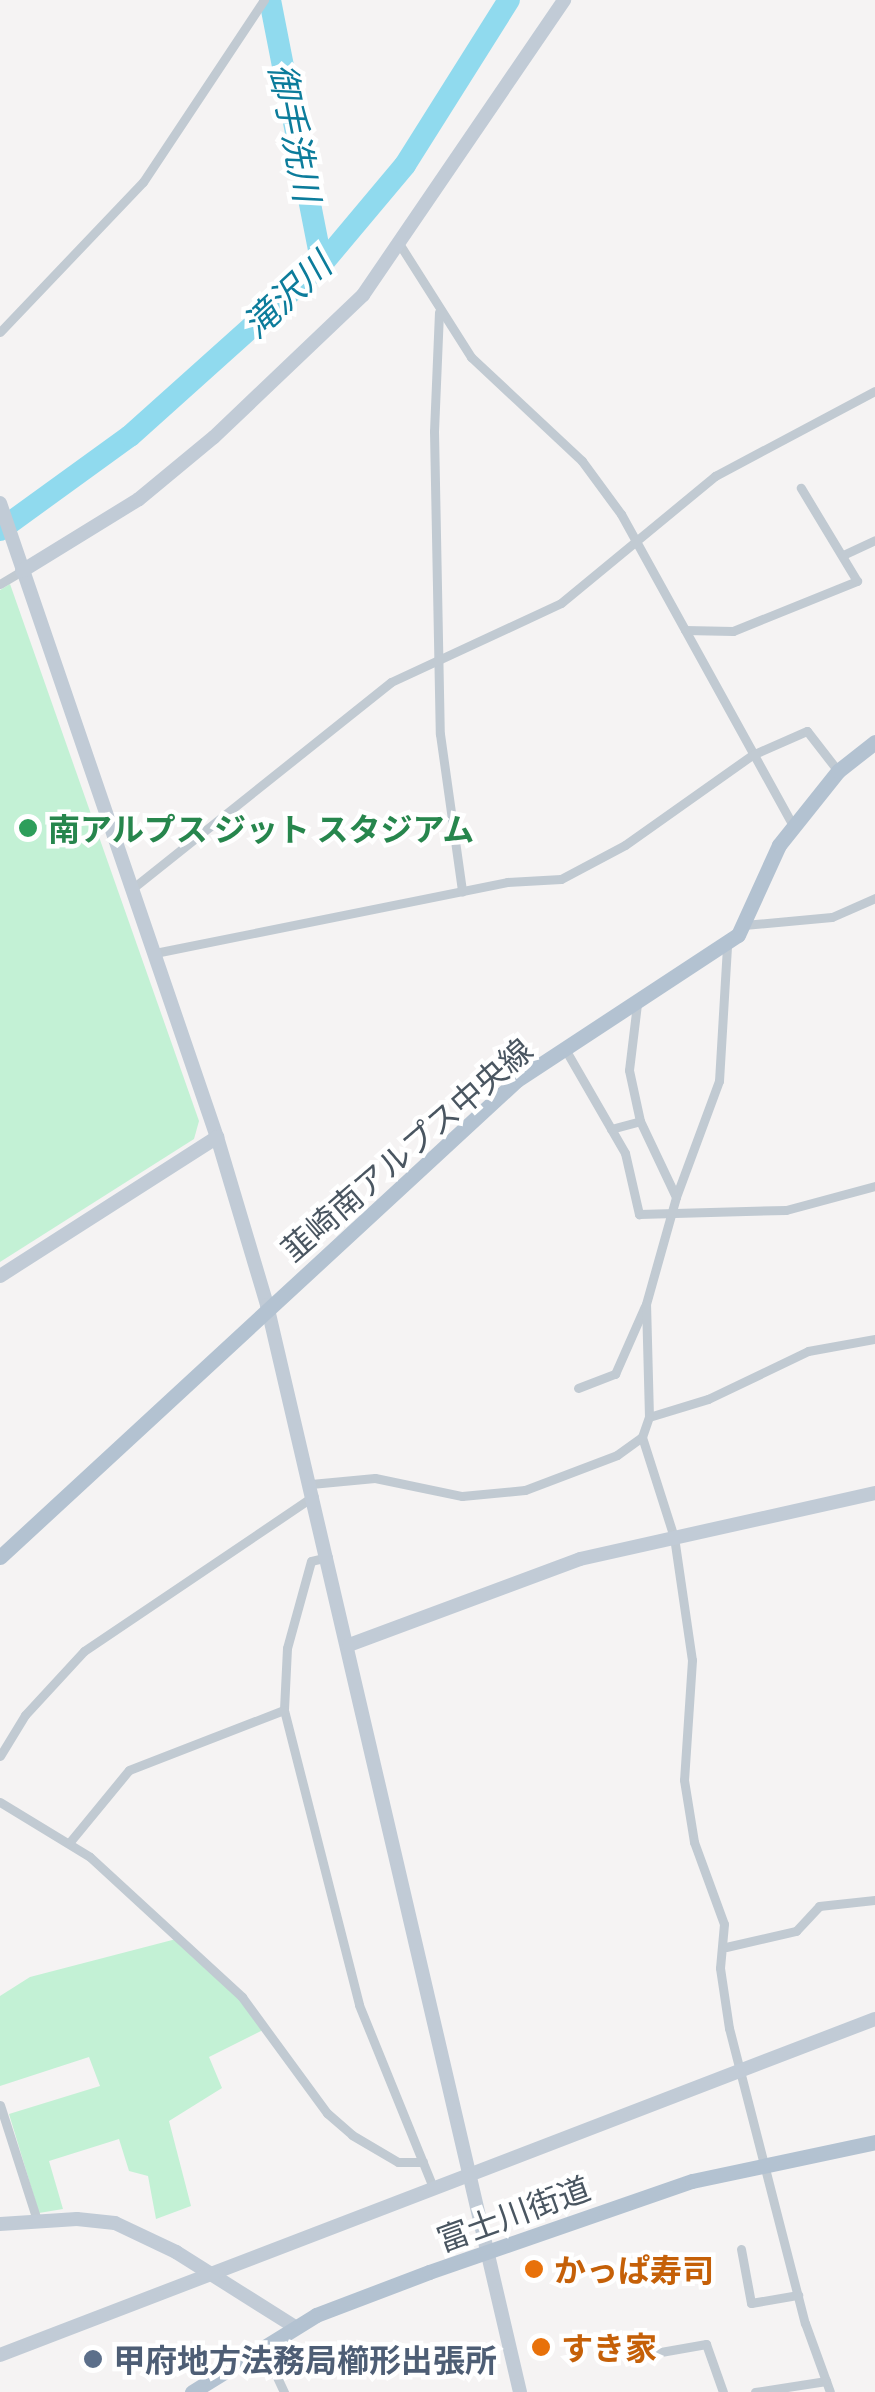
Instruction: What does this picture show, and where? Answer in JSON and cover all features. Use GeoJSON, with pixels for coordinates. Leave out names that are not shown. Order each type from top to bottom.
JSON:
{"type":"FeatureCollection","features":[{"type":"Feature","properties":{"kind":"main road","name":"韮崎南アルプス中央線"},"geometry":{"type":"LineString","coordinates":[[0,1557],[466,1124],[565,1050],[727,944],[744,924],[772,857],[793,826],[838,770],[875,742]]}},
{"type":"Feature","properties":{"kind":"main road","name":"富士川街道"},"geometry":{"type":"LineString","coordinates":[[192,2392],[295,2328],[630,2200],[764,2162],[875,2142]]}},
{"type":"Feature","properties":{"kind":"street"},"geometry":{"type":"LineString","coordinates":[[0,584],[21,567],[139,499],[214,437],[363,295],[564,0]]}},
{"type":"Feature","properties":{"kind":"street"},"geometry":{"type":"LineString","coordinates":[[0,332],[143,182],[260,4]]}},
{"type":"Feature","properties":{"kind":"street"},"geometry":{"type":"LineString","coordinates":[[400,245],[471,357],[582,461],[638,541],[793,826]]}},
{"type":"Feature","properties":{"kind":"street"},"geometry":{"type":"LineString","coordinates":[[439,312],[434,431],[444,790],[462,890]]}},
{"type":"Feature","properties":{"kind":"street"},"geometry":{"type":"LineString","coordinates":[[133,888],[360,704],[440,658],[562,603],[736,462],[875,391]]}},
{"type":"Feature","properties":{"kind":"street"},"geometry":{"type":"LineString","coordinates":[[685,630],[733,631],[857,581],[801,488]]}},
{"type":"Feature","properties":{"kind":"street"},"geometry":{"type":"LineString","coordinates":[[0,503],[217,1137],[268,1305],[520,2392]]}},
{"type":"Feature","properties":{"kind":"street"},"geometry":{"type":"LineString","coordinates":[[842,555],[875,540]]}},
{"type":"Feature","properties":{"kind":"street"},"geometry":{"type":"LineString","coordinates":[[155,953],[462,890],[543,884],[582,870],[752,756],[807,731],[838,770]]}},
{"type":"Feature","properties":{"kind":"street"},"geometry":{"type":"LineString","coordinates":[[744,924],[832,917],[875,898]]}},
{"type":"Feature","properties":{"kind":"street"},"geometry":{"type":"LineString","coordinates":[[578,1388],[615,1374],[646,1304],[676,1197],[719,1081],[727,944]]}},
{"type":"Feature","properties":{"kind":"street"},"geometry":{"type":"LineString","coordinates":[[637,1004],[629,1070],[640,1121],[676,1197]]}},
{"type":"Feature","properties":{"kind":"street"},"geometry":{"type":"LineString","coordinates":[[565,1050],[625,1154],[639,1214],[786,1210],[875,1186]]}},
{"type":"Feature","properties":{"kind":"street"},"geometry":{"type":"LineString","coordinates":[[611,1129],[640,1121]]}},
{"type":"Feature","properties":{"kind":"street"},"geometry":{"type":"LineString","coordinates":[[0,1276],[217,1137]]}},
{"type":"Feature","properties":{"kind":"street"},"geometry":{"type":"LineString","coordinates":[[0,1756],[25,1715],[84,1651],[312,1490],[374,1478],[462,1496],[525,1490],[617,1454],[642,1437],[649,1418],[646,1304]]}},
{"type":"Feature","properties":{"kind":"street"},"geometry":{"type":"LineString","coordinates":[[649,1418],[708,1399],[808,1351],[875,1338]]}},
{"type":"Feature","properties":{"kind":"street"},"geometry":{"type":"LineString","coordinates":[[642,1437],[674,1537],[692,1660],[684,1780],[726,1946],[721,1980],[738,2070],[798,2296],[830,2392]]}},
{"type":"Feature","properties":{"kind":"street"},"geometry":{"type":"LineString","coordinates":[[349,1645],[580,1560],[875,1493]]}},
{"type":"Feature","properties":{"kind":"street"},"geometry":{"type":"LineString","coordinates":[[328,1557],[311,1561],[287,1648],[284,1710],[359,2006],[434,2187]]}},
{"type":"Feature","properties":{"kind":"street"},"geometry":{"type":"LineString","coordinates":[[68,1842],[129,1770],[284,1710]]}},
{"type":"Feature","properties":{"kind":"street"},"geometry":{"type":"LineString","coordinates":[[0,1802],[68,1842],[242,1997],[328,2114],[398,2162],[424,2162]]}},
{"type":"Feature","properties":{"kind":"street"},"geometry":{"type":"LineString","coordinates":[[726,1946],[796,1930],[819,1906],[875,1900]]}},
{"type":"Feature","properties":{"kind":"street"},"geometry":{"type":"LineString","coordinates":[[0,2355],[875,2019]]}},
{"type":"Feature","properties":{"kind":"street"},"geometry":{"type":"LineString","coordinates":[[0,2105],[36,2220]]}},
{"type":"Feature","properties":{"kind":"street"},"geometry":{"type":"LineString","coordinates":[[0,2224],[36,2220],[115,2223],[295,2328]]}},
{"type":"Feature","properties":{"kind":"street"},"geometry":{"type":"LineString","coordinates":[[741,2249],[751,2303],[798,2296]]}},
{"type":"Feature","properties":{"kind":"street"},"geometry":{"type":"LineString","coordinates":[[656,2353],[706,2344],[723,2392]]}},
{"type":"Feature","properties":{"kind":"street"},"geometry":{"type":"LineString","coordinates":[[263,2347],[284,2392]]}},
{"type":"Feature","properties":{"kind":"street"},"geometry":{"type":"LineString","coordinates":[[754,2392],[826,2381]]}},
{"type":"Feature","properties":{"kind":"green space"},"geometry":{"type":"Polygon","coordinates":[[[10,584],[199,1121],[194,1139],[0,1262],[0,590],[10,584]]]}},
{"type":"Feature","properties":{"kind":"green space"},"geometry":{"type":"Polygon","coordinates":[[[180,1938],[267,2028],[209,2057],[222,2088],[169,2121],[191,2206],[156,2219],[148,2176],[129,2171],[119,2139],[49,2161],[63,2209],[39,2213],[9,2114],[100,2086],[89,2057],[0,2086],[0,1996],[30,1977],[180,1938]]]}},
{"type":"Feature","properties":{"kind":"waterway","name":"御手洗川"},"geometry":{"type":"LineString","coordinates":[[270,0],[322,264]]}},
{"type":"Feature","properties":{"kind":"waterway","name":"滝沢川"},"geometry":{"type":"LineString","coordinates":[[0,530],[130,436],[322,264],[405,165],[509,0]]}},
{"type":"Feature","properties":{"kind":"place","name":"南アルプス ジット スタジアム"},"geometry":{"type":"Point","coordinates":[28,828]}},
{"type":"Feature","properties":{"kind":"place","name":"かっぱ寿司"},"geometry":{"type":"Point","coordinates":[534,2269]}},
{"type":"Feature","properties":{"kind":"place","name":"すき家"},"geometry":{"type":"Point","coordinates":[541,2347]}},
{"type":"Feature","properties":{"kind":"place","name":"甲府地方法務局櫛形出張所"},"geometry":{"type":"Point","coordinates":[93,2359]}}]}
